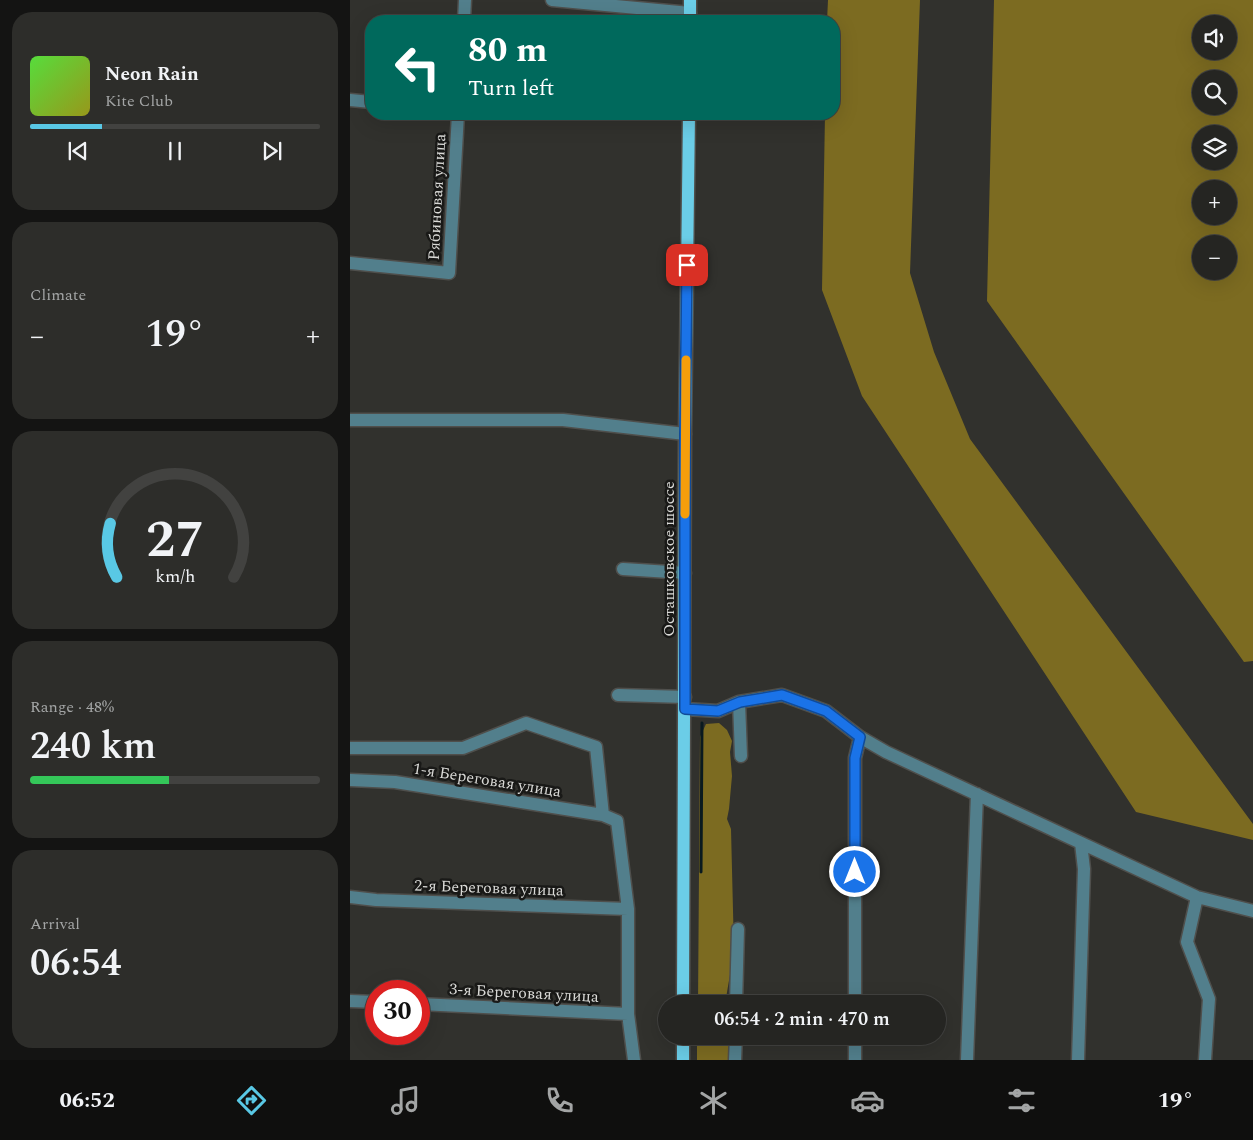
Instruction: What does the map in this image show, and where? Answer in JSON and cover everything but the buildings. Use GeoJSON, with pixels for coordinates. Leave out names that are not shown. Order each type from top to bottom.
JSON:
{"type":"FeatureCollection","features":[{"type":"Feature","properties":{"kind":"main road","name":"Осташковское шоссе"},"geometry":{"type":"LineString","coordinates":[[683,995],[685,434],[689,120]]}},
{"type":"Feature","properties":{"kind":"main road"},"geometry":{"type":"LineString","coordinates":[[683,1045],[683,1060]]}},
{"type":"Feature","properties":{"kind":"street"},"geometry":{"type":"LineString","coordinates":[[464,15],[465,0]]}},
{"type":"Feature","properties":{"kind":"street"},"geometry":{"type":"LineString","coordinates":[[552,0],[690,11]]}},
{"type":"Feature","properties":{"kind":"street"},"geometry":{"type":"LineString","coordinates":[[350,100],[365,101]]}},
{"type":"Feature","properties":{"kind":"street","name":"Рябиновая улица"},"geometry":{"type":"LineString","coordinates":[[350,263],[449,273],[458,120]]}},
{"type":"Feature","properties":{"kind":"street"},"geometry":{"type":"LineString","coordinates":[[350,420],[563,420],[685,434]]}},
{"type":"Feature","properties":{"kind":"street"},"geometry":{"type":"LineString","coordinates":[[623,569],[685,573]]}},
{"type":"Feature","properties":{"kind":"street"},"geometry":{"type":"LineString","coordinates":[[618,696],[685,703],[718,711],[740,702],[782,695],[826,711],[860,737],[886,752],[1197,897],[1253,912]]}},
{"type":"Feature","properties":{"kind":"street"},"geometry":{"type":"LineString","coordinates":[[740,702],[741,756]]}},
{"type":"Feature","properties":{"kind":"street"},"geometry":{"type":"LineString","coordinates":[[350,748],[463,748],[526,723],[596,747],[603,814]]}},
{"type":"Feature","properties":{"kind":"street"},"geometry":{"type":"LineString","coordinates":[[855,995],[855,758],[860,737]]}},
{"type":"Feature","properties":{"kind":"street","name":"1-я Береговая улица"},"geometry":{"type":"LineString","coordinates":[[350,780],[395,782],[603,814],[617,821],[628,909]]}},
{"type":"Feature","properties":{"kind":"street"},"geometry":{"type":"LineString","coordinates":[[967,1060],[977,794]]}},
{"type":"Feature","properties":{"kind":"street"},"geometry":{"type":"LineString","coordinates":[[1078,1060],[1084,868],[1081,843]]}},
{"type":"Feature","properties":{"kind":"street","name":"2-я Береговая улица"},"geometry":{"type":"LineString","coordinates":[[350,897],[376,900],[628,909]]}},
{"type":"Feature","properties":{"kind":"street"},"geometry":{"type":"LineString","coordinates":[[1197,897],[1187,942],[1208,1000],[1205,1060]]}},
{"type":"Feature","properties":{"kind":"street"},"geometry":{"type":"LineString","coordinates":[[628,909],[628,1014],[634,1060]]}},
{"type":"Feature","properties":{"kind":"street"},"geometry":{"type":"LineString","coordinates":[[736,995],[738,929]]}},
{"type":"Feature","properties":{"kind":"street"},"geometry":{"type":"LineString","coordinates":[[350,1001],[365,1002]]}},
{"type":"Feature","properties":{"kind":"street","name":"3-я Береговая улица"},"geometry":{"type":"LineString","coordinates":[[430,1005],[628,1014]]}},
{"type":"Feature","properties":{"kind":"street"},"geometry":{"type":"LineString","coordinates":[[735,1060],[736,1045]]}},
{"type":"Feature","properties":{"kind":"street"},"geometry":{"type":"LineString","coordinates":[[855,1045],[855,1060]]}},
{"type":"Feature","properties":{"kind":"shaded area"},"geometry":{"type":"Polygon","coordinates":[[[828,0],[920,0],[910,273],[934,352],[970,439],[1253,824],[1253,840],[1136,812],[862,396],[822,290],[825,120],[840,120],[840,15],[827,15],[828,0]]]}},
{"type":"Feature","properties":{"kind":"shaded area"},"geometry":{"type":"Polygon","coordinates":[[[994,0],[1253,0],[1253,661],[1244,662],[987,301],[994,0]]]}},
{"type":"Feature","properties":{"kind":"shaded area"},"geometry":{"type":"Polygon","coordinates":[[[719,723],[727,730],[732,741],[730,752],[732,776],[727,819],[731,829],[734,951],[727,995],[698,995],[700,737],[706,724],[719,723]]]}},
{"type":"Feature","properties":{"kind":"shaded area"},"geometry":{"type":"Polygon","coordinates":[[[697,1045],[729,1045],[733,1060],[697,1060],[697,1045]]]}},
{"type":"Feature","properties":{"kind":"waterway"},"geometry":{"type":"LineString","coordinates":[[701,872],[702,723]]}},
{"type":"Feature","properties":{"kind":"slow traffic"},"geometry":{"type":"LineString","coordinates":[[685,514],[686,360]]}},
{"type":"Feature","properties":{"kind":"route"},"geometry":{"type":"LineString","coordinates":[[687,265],[685,709],[718,711],[740,702],[782,695],[826,711],[860,737],[855,758],[855,872]]}}]}
